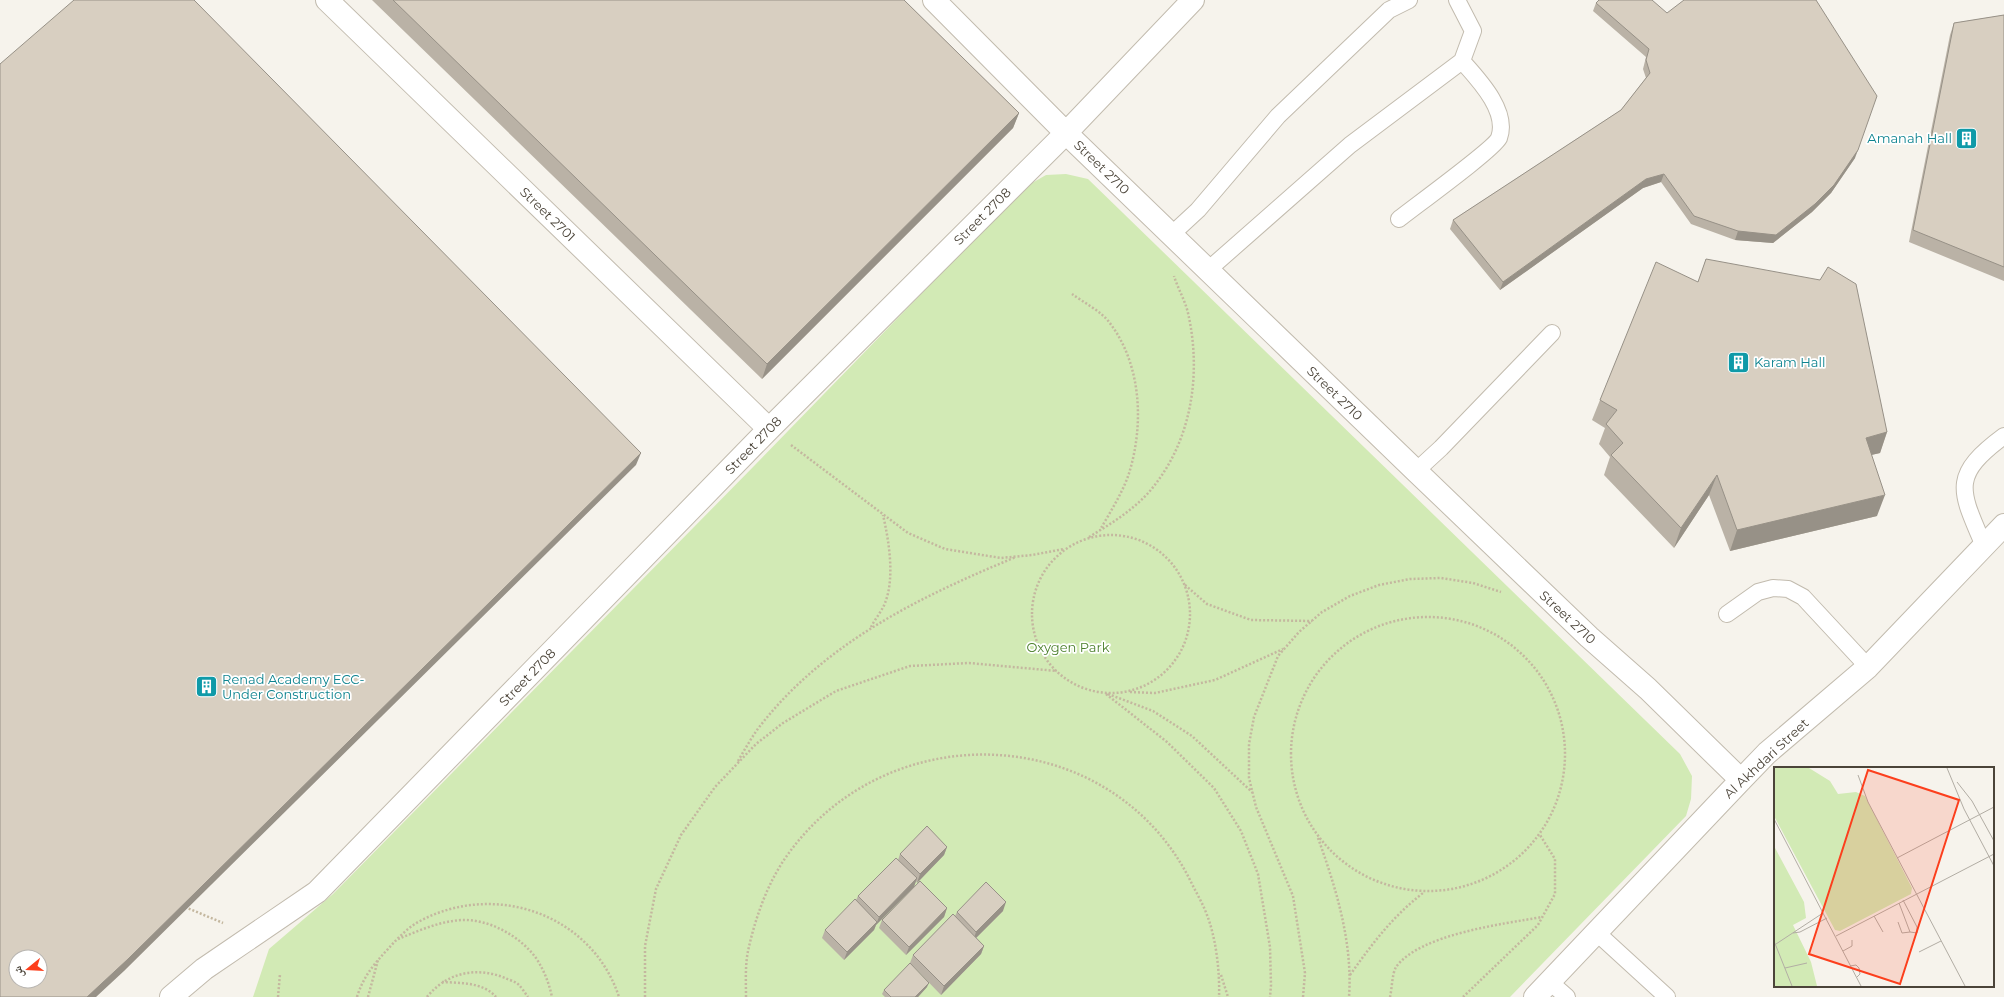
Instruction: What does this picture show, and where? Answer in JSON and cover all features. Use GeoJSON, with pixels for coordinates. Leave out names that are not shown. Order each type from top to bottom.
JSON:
{"type":"FeatureCollection","features":[{"type":"Feature","properties":{"kind":"street","name":"Street 2701"},"geometry":{"type":"LineString","coordinates":[[327,0],[769,429]]}},
{"type":"Feature","properties":{"kind":"street","name":"Street 2710"},"geometry":{"type":"LineString","coordinates":[[934,0],[1171,235],[1416,472],[1583,632],[1648,690],[1741,780]]}},
{"type":"Feature","properties":{"kind":"street","name":"Street 2708"},"geometry":{"type":"LineString","coordinates":[[171,997],[204,969],[316,892],[769,429],[1066,132],[1193,0]]}},
{"type":"Feature","properties":{"kind":"street","name":"Al Akhdari Street"},"geometry":{"type":"LineString","coordinates":[[1543,990],[1596,932],[1741,780],[1768,753],[1868,667],[2004,526]]}},
{"type":"Feature","properties":{"kind":"lane"},"geometry":{"type":"LineString","coordinates":[[1171,235],[1198,210],[1278,116],[1389,10],[1409,0]]}},
{"type":"Feature","properties":{"kind":"lane"},"geometry":{"type":"LineString","coordinates":[[1208,270],[1350,145],[1462,61],[1473,32],[1457,0]]}},
{"type":"Feature","properties":{"kind":"lane"},"geometry":{"type":"LineString","coordinates":[[1399,219],[1484,153],[1499,139],[1501,124],[1498,112],[1485,87],[1462,61]]}},
{"type":"Feature","properties":{"kind":"lane"},"geometry":{"type":"LineString","coordinates":[[1416,472],[1552,333]]}},
{"type":"Feature","properties":{"kind":"lane"},"geometry":{"type":"LineString","coordinates":[[1984,546],[1966,504],[1964,488],[1968,472],[1985,450],[2004,436]]}},
{"type":"Feature","properties":{"kind":"lane"},"geometry":{"type":"LineString","coordinates":[[1727,614],[1758,592],[1774,588],[1788,589],[1803,597],[1868,667]]}},
{"type":"Feature","properties":{"kind":"lane"},"geometry":{"type":"LineString","coordinates":[[1596,932],[1667,997]]}},
{"type":"Feature","properties":{"kind":"lane"},"geometry":{"type":"LineString","coordinates":[[1543,990],[1567,997]]}},
{"type":"Feature","properties":{"kind":"path"},"geometry":{"type":"LineString","coordinates":[[1173,272],[1187,312],[1192,342],[1194,372],[1190,406],[1181,442],[1157,482],[1140,501],[1099,531],[1065,549],[1047,567],[1036,588],[1032,613],[1036,638],[1046,660],[1063,677],[1083,688],[1105,693],[1153,711],[1192,736],[1253,793]]}},
{"type":"Feature","properties":{"kind":"path"},"geometry":{"type":"LineString","coordinates":[[1072,294],[1109,321],[1129,357],[1136,386],[1138,412],[1136,442],[1130,472],[1099,531]]}},
{"type":"Feature","properties":{"kind":"path"},"geometry":{"type":"LineString","coordinates":[[769,429],[908,532],[945,548],[1001,558],[1065,549]]}},
{"type":"Feature","properties":{"kind":"path"},"geometry":{"type":"LineString","coordinates":[[869,629],[886,603],[891,570],[889,541],[883,514]]}},
{"type":"Feature","properties":{"kind":"path"},"geometry":{"type":"LineString","coordinates":[[1086,538],[1111,535],[1135,538],[1157,550],[1173,566],[1185,585],[1206,604],[1251,620],[1312,621]]}},
{"type":"Feature","properties":{"kind":"path"},"geometry":{"type":"LineString","coordinates":[[734,766],[757,730],[782,700],[835,652],[869,629],[929,596],[1016,557]]}},
{"type":"Feature","properties":{"kind":"path"},"geometry":{"type":"LineString","coordinates":[[1303,997],[1305,973],[1293,896],[1256,807],[1250,778],[1250,744],[1254,717],[1278,656],[1299,632],[1322,612],[1350,596],[1379,585],[1410,579],[1441,578],[1473,583],[1502,593]]}},
{"type":"Feature","properties":{"kind":"path"},"geometry":{"type":"LineString","coordinates":[[1128,692],[1149,684],[1167,670],[1180,651],[1188,630],[1190,607],[1185,585]]}},
{"type":"Feature","properties":{"kind":"path"},"geometry":{"type":"LineString","coordinates":[[1317,836],[1346,865],[1383,885],[1423,893],[1457,890],[1489,879],[1518,860],[1540,835],[1559,799],[1566,759],[1561,719],[1545,682],[1519,651],[1493,633],[1486,629],[1447,617],[1407,618],[1368,629],[1335,652],[1309,683],[1294,720],[1290,760],[1298,800],[1317,836],[1331,875],[1344,925],[1349,976],[1349,997]]}},
{"type":"Feature","properties":{"kind":"path"},"geometry":{"type":"LineString","coordinates":[[1105,693],[1155,693],[1215,680],[1285,648]]}},
{"type":"Feature","properties":{"kind":"path"},"geometry":{"type":"LineString","coordinates":[[645,997],[645,946],[656,889],[681,835],[715,787],[756,744],[783,723],[836,691],[910,666],[969,662],[1057,671]]}},
{"type":"Feature","properties":{"kind":"path"},"geometry":{"type":"LineString","coordinates":[[1105,693],[1168,742],[1214,788],[1240,831],[1258,874],[1270,947],[1270,997]]}},
{"type":"Feature","properties":{"kind":"path"},"geometry":{"type":"LineString","coordinates":[[746,997],[748,953],[762,903],[786,857],[820,817],[861,786],[909,765],[959,754],[1011,755],[1062,767],[1108,790],[1149,822],[1182,862],[1208,915],[1220,972],[1228,997]]}},
{"type":"Feature","properties":{"kind":"path"},"geometry":{"type":"LineString","coordinates":[[1463,997],[1538,925],[1555,894],[1554,859],[1540,835]]}},
{"type":"Feature","properties":{"kind":"path"},"geometry":{"type":"LineString","coordinates":[[1349,976],[1373,942],[1401,910],[1423,893]]}},
{"type":"Feature","properties":{"kind":"path"},"geometry":{"type":"LineString","coordinates":[[357,997],[361,984],[372,966],[396,940],[419,922],[447,910],[470,904],[498,904],[521,907],[544,915],[570,930],[593,950],[607,972],[619,997]]}},
{"type":"Feature","properties":{"kind":"path"},"geometry":{"type":"LineString","coordinates":[[180,905],[228,925]]}},
{"type":"Feature","properties":{"kind":"path"},"geometry":{"type":"LineString","coordinates":[[1390,997],[1396,968],[1414,950],[1454,935],[1542,916]]}},
{"type":"Feature","properties":{"kind":"path"},"geometry":{"type":"LineString","coordinates":[[396,940],[444,923],[463,920],[484,923],[502,929],[524,945],[536,958],[548,979],[552,997]]}},
{"type":"Feature","properties":{"kind":"path"},"geometry":{"type":"LineString","coordinates":[[368,997],[378,960]]}},
{"type":"Feature","properties":{"kind":"path"},"geometry":{"type":"LineString","coordinates":[[427,997],[447,978],[463,973],[485,972],[518,984],[528,997]]}},
{"type":"Feature","properties":{"kind":"path"},"geometry":{"type":"LineString","coordinates":[[1219,997],[1220,972]]}},
{"type":"Feature","properties":{"kind":"path"},"geometry":{"type":"LineString","coordinates":[[278,997],[280,974]]}},
{"type":"Feature","properties":{"kind":"path"},"geometry":{"type":"LineString","coordinates":[[442,982],[462,983],[482,987],[496,997]]}},
{"type":"Feature","properties":{"kind":"green space","name":"Oxygen Park"},"geometry":{"type":"Polygon","coordinates":[[[1066,174],[1088,179],[1680,754],[1692,776],[1691,799],[1686,816],[1510,997],[253,997],[269,949],[333,894],[754,466],[1025,187],[1046,175],[1066,174]]]}},
{"type":"Feature","properties":{"kind":"building","name":"Renad Academy ECC- Under Construction"},"geometry":{"type":"Polygon","coordinates":[[[74,0],[194,0],[641,453],[128,959],[87,997],[0,997],[0,64],[74,0]]]}},
{"type":"Feature","properties":{"kind":"building"},"geometry":{"type":"Polygon","coordinates":[[[393,0],[904,0],[1019,113],[767,364],[393,0]]]}},
{"type":"Feature","properties":{"kind":"building"},"geometry":{"type":"Polygon","coordinates":[[[1599,0],[1652,0],[1667,13],[1684,0],[1816,0],[1877,96],[1858,150],[1834,185],[1815,204],[1776,235],[1738,231],[1694,216],[1664,174],[1646,179],[1503,282],[1453,220],[1621,110],[1650,73],[1646,60],[1649,49],[1596,3],[1599,0]]]}},
{"type":"Feature","properties":{"kind":"building","name":"Amanah Hall"},"geometry":{"type":"Polygon","coordinates":[[[2004,15],[2004,267],[1913,230],[1954,23],[2004,15]]]}},
{"type":"Feature","properties":{"kind":"building","name":"Karam Hall"},"geometry":{"type":"Polygon","coordinates":[[[1706,259],[1820,280],[1828,267],[1856,284],[1887,432],[1866,438],[1885,495],[1737,530],[1717,475],[1681,528],[1611,455],[1623,443],[1606,424],[1617,410],[1600,400],[1656,262],[1698,282],[1706,259]]]}},
{"type":"Feature","properties":{"kind":"building"},"geometry":{"type":"Polygon","coordinates":[[[927,826],[947,847],[920,874],[900,854],[927,826]]]}},
{"type":"Feature","properties":{"kind":"building"},"geometry":{"type":"Polygon","coordinates":[[[896,858],[917,878],[879,917],[858,896],[896,858]]]}},
{"type":"Feature","properties":{"kind":"building"},"geometry":{"type":"Polygon","coordinates":[[[920,881],[947,908],[909,947],[882,920],[920,881]]]}},
{"type":"Feature","properties":{"kind":"building"},"geometry":{"type":"Polygon","coordinates":[[[986,882],[1006,902],[976,932],[957,912],[986,882]]]}},
{"type":"Feature","properties":{"kind":"building"},"geometry":{"type":"Polygon","coordinates":[[[855,899],[877,922],[847,952],[825,930],[855,899]]]}},
{"type":"Feature","properties":{"kind":"building"},"geometry":{"type":"Polygon","coordinates":[[[953,914],[984,946],[944,986],[913,955],[953,914]]]}},
{"type":"Feature","properties":{"kind":"building"},"geometry":{"type":"Polygon","coordinates":[[[910,963],[929,983],[915,997],[891,997],[884,990],[910,963]]]}},
{"type":"Feature","properties":{"kind":"place","name":"Amanah Hall"},"geometry":{"type":"Point","coordinates":[1967,138]}},
{"type":"Feature","properties":{"kind":"place","name":"Karam Hall"},"geometry":{"type":"Point","coordinates":[1738,362]}},
{"type":"Feature","properties":{"kind":"place","name":"Renad Academy ECC- Under Construction"},"geometry":{"type":"Point","coordinates":[206,686]}}]}
